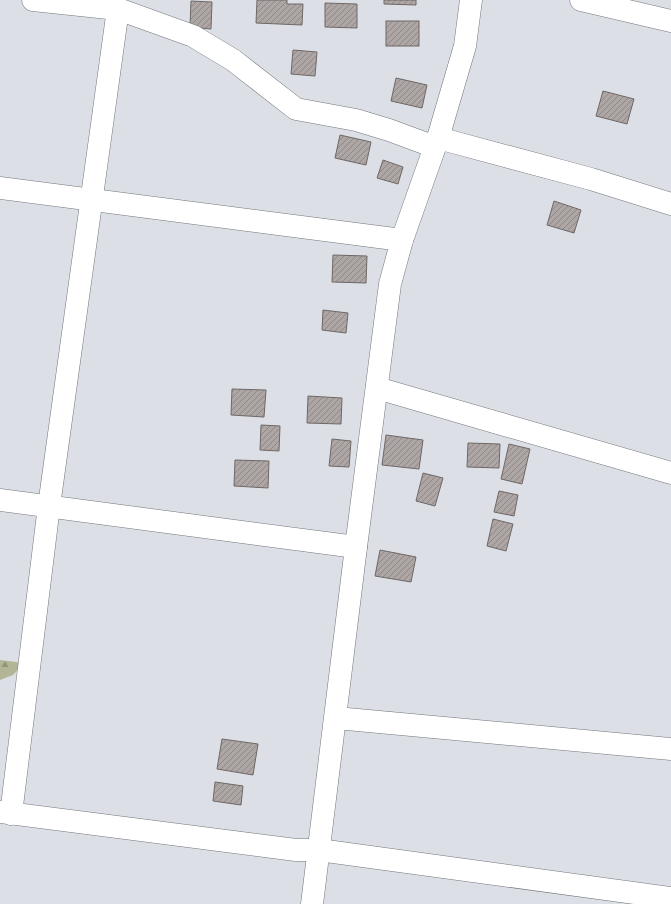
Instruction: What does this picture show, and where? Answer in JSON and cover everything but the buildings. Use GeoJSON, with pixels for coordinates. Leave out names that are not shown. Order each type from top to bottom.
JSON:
{"type":"FeatureCollection","features":[{"type":"Feature","properties":{"kind":"street"},"geometry":{"type":"LineString","coordinates":[[33,0],[130,8],[193,36],[233,60],[296,109],[356,120],[389,130],[591,180],[671,204]]}},
{"type":"Feature","properties":{"kind":"street"},"geometry":{"type":"LineString","coordinates":[[312,904],[390,284],[402,240],[436,142],[465,46],[471,0]]}},
{"type":"Feature","properties":{"kind":"street"},"geometry":{"type":"LineString","coordinates":[[581,0],[671,22]]}},
{"type":"Feature","properties":{"kind":"street"},"geometry":{"type":"LineString","coordinates":[[130,8],[91,201],[5,813],[296,850],[319,850],[671,898]]}},
{"type":"Feature","properties":{"kind":"street"},"geometry":{"type":"LineString","coordinates":[[0,188],[91,201],[402,240]]}},
{"type":"Feature","properties":{"kind":"street"},"geometry":{"type":"LineString","coordinates":[[377,388],[671,473]]}},
{"type":"Feature","properties":{"kind":"street"},"geometry":{"type":"LineString","coordinates":[[0,500],[356,547]]}},
{"type":"Feature","properties":{"kind":"street"},"geometry":{"type":"LineString","coordinates":[[336,718],[671,749]]}},
{"type":"Feature","properties":{"kind":"green space"},"geometry":{"type":"Polygon","coordinates":[[[0,660],[24,663],[13,675],[0,680],[0,660]]]}}]}
